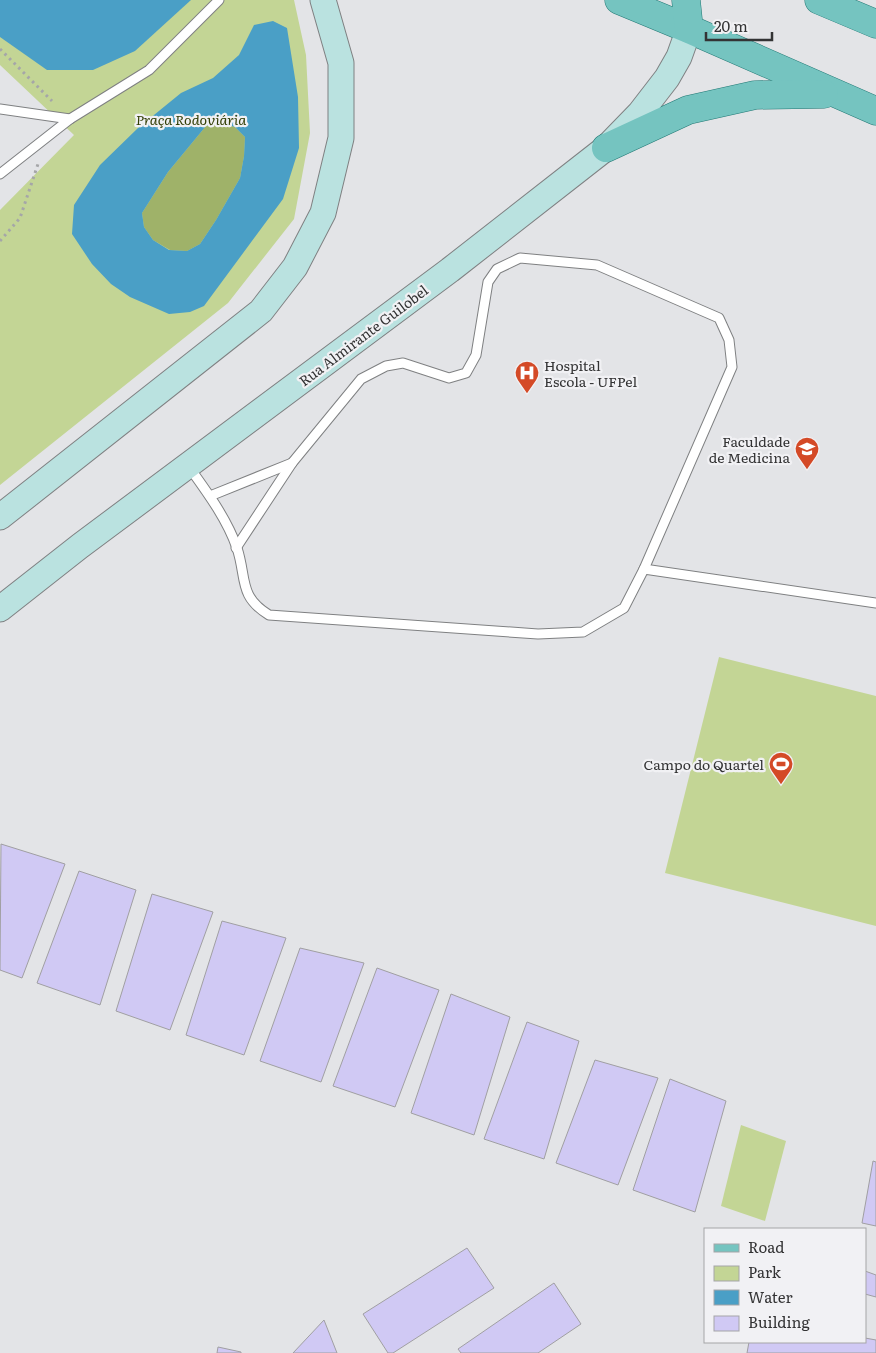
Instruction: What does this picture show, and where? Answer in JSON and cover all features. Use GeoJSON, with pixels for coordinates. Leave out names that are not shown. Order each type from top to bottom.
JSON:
{"type":"FeatureCollection","features":[{"type":"Feature","properties":{"kind":"main road"},"geometry":{"type":"LineString","coordinates":[[0,517],[261,311],[295,267],[323,213],[341,138],[341,63],[323,0]]}},
{"type":"Feature","properties":{"kind":"main road"},"geometry":{"type":"LineString","coordinates":[[618,0],[876,111]]}},
{"type":"Feature","properties":{"kind":"main road"},"geometry":{"type":"LineString","coordinates":[[686,0],[689,29]]}},
{"type":"Feature","properties":{"kind":"main road"},"geometry":{"type":"LineString","coordinates":[[819,0],[875,25]]}},
{"type":"Feature","properties":{"kind":"main road","name":"Rua Almirante Guilobel"},"geometry":{"type":"LineString","coordinates":[[0,609],[188,465],[450,270],[606,148],[640,112],[667,78],[679,57],[689,29]]}},
{"type":"Feature","properties":{"kind":"main road"},"geometry":{"type":"LineString","coordinates":[[606,148],[688,110],[754,95],[833,94]]}},
{"type":"Feature","properties":{"kind":"lane"},"geometry":{"type":"LineString","coordinates":[[0,174],[70,119],[149,70],[219,0]]}},
{"type":"Feature","properties":{"kind":"lane"},"geometry":{"type":"LineString","coordinates":[[0,108],[70,119]]}},
{"type":"Feature","properties":{"kind":"lane"},"geometry":{"type":"LineString","coordinates":[[188,465],[210,496],[236,548],[246,591],[255,607],[269,615],[538,634],[584,632],[624,608],[644,569],[732,367],[729,340],[719,318],[598,265],[520,258],[497,269],[488,282],[476,355],[466,373],[449,378],[403,363],[386,366],[361,379],[292,463],[236,548]]}},
{"type":"Feature","properties":{"kind":"lane"},"geometry":{"type":"LineString","coordinates":[[210,496],[292,463]]}},
{"type":"Feature","properties":{"kind":"lane"},"geometry":{"type":"LineString","coordinates":[[644,569],[876,603]]}},
{"type":"Feature","properties":{"kind":"path"},"geometry":{"type":"LineString","coordinates":[[0,49],[70,119]]}},
{"type":"Feature","properties":{"kind":"path"},"geometry":{"type":"LineString","coordinates":[[0,241],[20,218],[47,138]]}},
{"type":"Feature","properties":{"kind":"green space","name":"Praça Rodoviária"},"geometry":{"type":"Polygon","coordinates":[[[0,0],[294,0],[306,55],[310,133],[294,219],[228,303],[0,485],[0,210],[74,135],[0,65],[0,0]]]}},
{"type":"Feature","properties":{"kind":"green space"},"geometry":{"type":"Polygon","coordinates":[[[218,122],[235,127],[245,137],[240,178],[200,244],[187,251],[170,250],[153,240],[144,227],[142,213],[168,172],[206,126],[218,122]]]}},
{"type":"Feature","properties":{"kind":"green space","name":"Campo do Quartel"},"geometry":{"type":"Polygon","coordinates":[[[719,657],[876,696],[876,926],[665,873],[719,657]]]}},
{"type":"Feature","properties":{"kind":"green space"},"geometry":{"type":"Polygon","coordinates":[[[741,1125],[786,1141],[765,1221],[721,1206],[741,1125]]]}},
{"type":"Feature","properties":{"kind":"water"},"geometry":{"type":"Polygon","coordinates":[[[0,0],[191,0],[135,51],[93,70],[47,70],[0,37],[0,0]]]}},
{"type":"Feature","properties":{"kind":"water"},"geometry":{"type":"Polygon","coordinates":[[[273,21],[287,28],[298,97],[299,148],[283,199],[204,306],[190,312],[169,314],[130,297],[111,284],[92,264],[72,234],[74,205],[100,165],[138,128],[181,93],[213,78],[239,55],[254,25],[273,21]],[[218,122],[206,126],[168,172],[142,213],[144,227],[153,240],[169,250],[187,251],[200,244],[240,178],[245,137],[235,127],[218,122]]]}},
{"type":"Feature","properties":{"kind":"building"},"geometry":{"type":"Polygon","coordinates":[[[1,844],[65,864],[22,978],[0,970],[1,844]]]}},
{"type":"Feature","properties":{"kind":"building"},"geometry":{"type":"Polygon","coordinates":[[[79,871],[136,890],[100,1005],[37,983],[79,871]]]}},
{"type":"Feature","properties":{"kind":"building"},"geometry":{"type":"Polygon","coordinates":[[[152,894],[213,912],[170,1030],[116,1011],[152,894]]]}},
{"type":"Feature","properties":{"kind":"building"},"geometry":{"type":"Polygon","coordinates":[[[222,921],[286,938],[244,1055],[186,1035],[222,921]]]}},
{"type":"Feature","properties":{"kind":"building"},"geometry":{"type":"Polygon","coordinates":[[[300,948],[364,963],[321,1082],[260,1061],[300,948]]]}},
{"type":"Feature","properties":{"kind":"building"},"geometry":{"type":"Polygon","coordinates":[[[377,968],[439,990],[395,1107],[333,1086],[377,968]]]}},
{"type":"Feature","properties":{"kind":"building"},"geometry":{"type":"Polygon","coordinates":[[[451,994],[510,1017],[474,1135],[411,1113],[451,994]]]}},
{"type":"Feature","properties":{"kind":"building"},"geometry":{"type":"Polygon","coordinates":[[[527,1022],[579,1041],[544,1159],[484,1139],[527,1022]]]}},
{"type":"Feature","properties":{"kind":"building"},"geometry":{"type":"Polygon","coordinates":[[[595,1060],[658,1078],[618,1185],[556,1163],[595,1060]]]}},
{"type":"Feature","properties":{"kind":"building"},"geometry":{"type":"Polygon","coordinates":[[[670,1079],[726,1101],[695,1212],[633,1190],[670,1079]]]}},
{"type":"Feature","properties":{"kind":"building"},"geometry":{"type":"Polygon","coordinates":[[[873,1161],[876,1162],[876,1226],[862,1223],[873,1161]]]}},
{"type":"Feature","properties":{"kind":"building"},"geometry":{"type":"Polygon","coordinates":[[[467,1248],[494,1288],[393,1353],[388,1353],[363,1314],[467,1248]]]}},
{"type":"Feature","properties":{"kind":"building"},"geometry":{"type":"Polygon","coordinates":[[[866,1271],[876,1275],[876,1297],[866,1294],[866,1271]]]}},
{"type":"Feature","properties":{"kind":"building"},"geometry":{"type":"Polygon","coordinates":[[[554,1283],[581,1324],[538,1353],[461,1353],[458,1349],[554,1283]]]}},
{"type":"Feature","properties":{"kind":"building"},"geometry":{"type":"Polygon","coordinates":[[[324,1320],[337,1353],[293,1353],[324,1320]]]}},
{"type":"Feature","properties":{"kind":"building"},"geometry":{"type":"Polygon","coordinates":[[[866,1338],[876,1340],[876,1353],[747,1353],[749,1343],[866,1343],[866,1338]]]}},
{"type":"Feature","properties":{"kind":"building"},"geometry":{"type":"Polygon","coordinates":[[[218,1347],[241,1352],[241,1353],[217,1353],[218,1347]]]}},
{"type":"Feature","properties":{"kind":"place","name":"Hospital Escola - UFPel"},"geometry":{"type":"Point","coordinates":[527,394]}},
{"type":"Feature","properties":{"kind":"place","name":"Faculdade de Medicina"},"geometry":{"type":"Point","coordinates":[807,470]}},
{"type":"Feature","properties":{"kind":"place","name":"Campo do Quartel"},"geometry":{"type":"Point","coordinates":[781,785]}}]}
